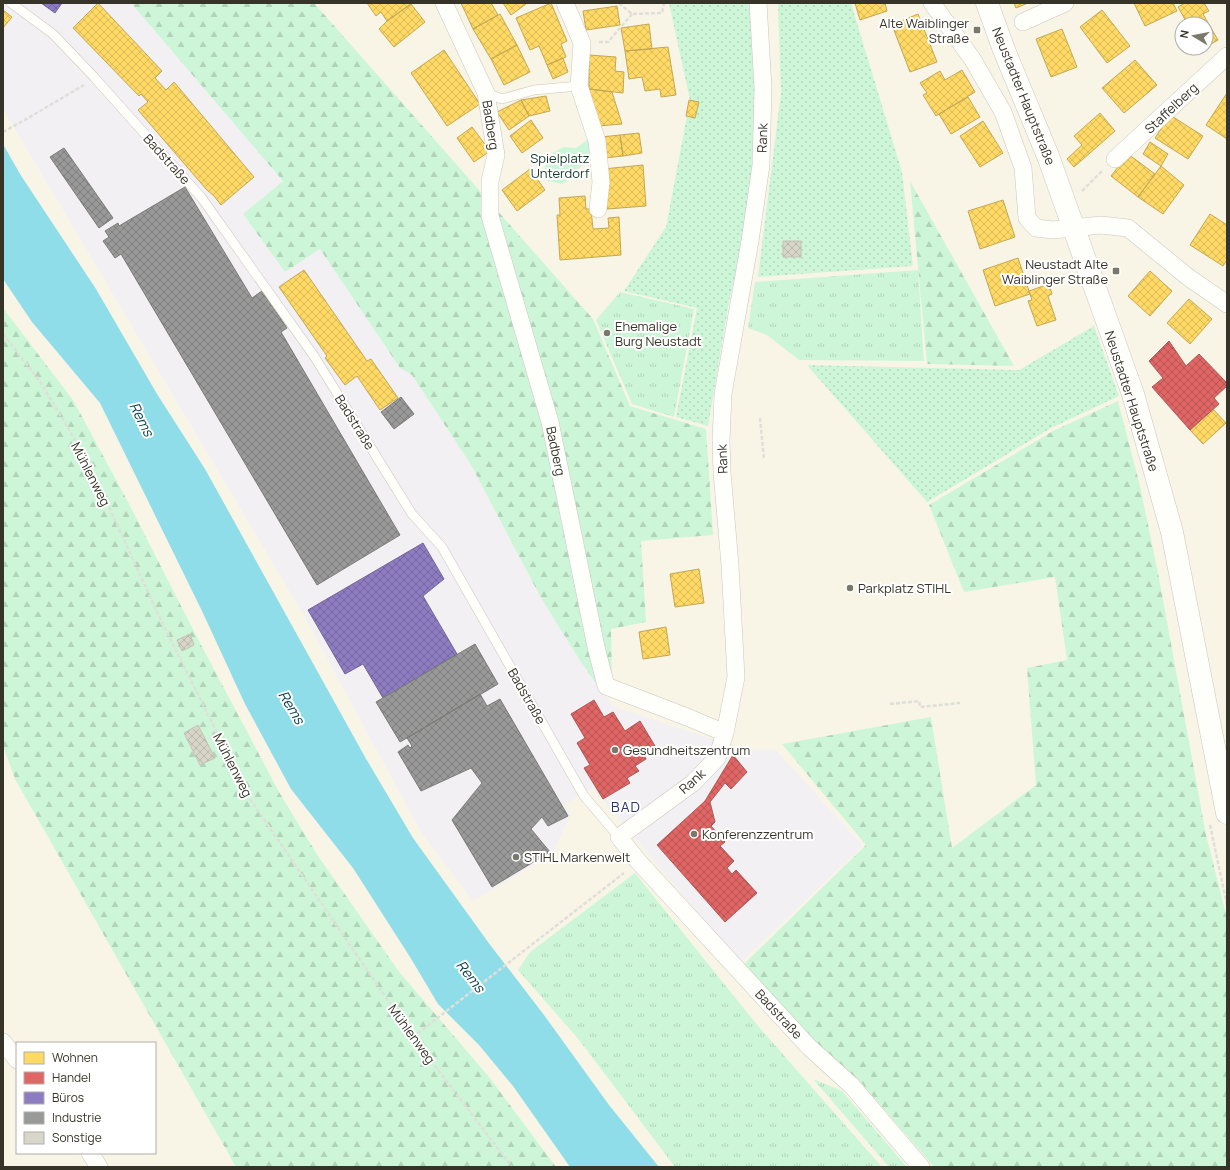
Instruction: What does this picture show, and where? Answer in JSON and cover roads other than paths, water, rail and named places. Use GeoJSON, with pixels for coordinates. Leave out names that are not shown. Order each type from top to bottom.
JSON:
{"type":"FeatureCollection","features":[{"type":"Feature","properties":{"kind":"street"},"geometry":{"type":"LineString","coordinates":[[444,3],[486,92]]}},
{"type":"Feature","properties":{"kind":"street"},"geometry":{"type":"LineString","coordinates":[[565,3],[582,43],[579,86],[597,141],[601,182],[598,209]]}},
{"type":"Feature","properties":{"kind":"street","name":"Rank"},"geometry":{"type":"LineString","coordinates":[[618,837],[693,784],[717,758],[725,733],[736,677],[721,441],[723,394],[750,241],[761,165],[763,88],[758,3]]}},
{"type":"Feature","properties":{"kind":"street"},"geometry":{"type":"LineString","coordinates":[[932,3],[973,60],[1003,112],[1022,168],[1027,218],[1036,228],[1053,230],[1101,225],[1128,228],[1188,277],[1227,304]]}},
{"type":"Feature","properties":{"kind":"street","name":"Neustadter Hauptstraße"},"geometry":{"type":"LineString","coordinates":[[987,3],[1004,50],[1048,156],[1075,228],[1132,394],[1172,532],[1227,813]]}},
{"type":"Feature","properties":{"kind":"street"},"geometry":{"type":"LineString","coordinates":[[1023,22],[1065,3]]}},
{"type":"Feature","properties":{"kind":"street","name":"Staffelberg"},"geometry":{"type":"LineString","coordinates":[[1115,160],[1227,56]]}},
{"type":"Feature","properties":{"kind":"street","name":"Badberg"},"geometry":{"type":"LineString","coordinates":[[486,92],[496,155],[490,181],[490,216],[550,422],[596,647],[606,686],[725,733]]}},
{"type":"Feature","properties":{"kind":"street","name":"Badstraße"},"geometry":{"type":"LineString","coordinates":[[618,837],[638,861],[810,1047],[852,1086],[921,1167]]}},
{"type":"Feature","properties":{"kind":"street"},"geometry":{"type":"LineString","coordinates":[[3,1042],[16,1059]]}},
{"type":"Feature","properties":{"kind":"street"},"geometry":{"type":"LineString","coordinates":[[91,1154],[99,1167]]}},
{"type":"Feature","properties":{"kind":"lane","name":"Badstraße"},"geometry":{"type":"LineString","coordinates":[[11,3],[53,34],[94,77],[201,197],[314,356],[412,514],[442,547],[584,796],[618,837]]}},
{"type":"Feature","properties":{"kind":"lane"},"geometry":{"type":"LineString","coordinates":[[486,92],[502,99],[534,90],[579,86]]}},
{"type":"Feature","properties":{"kind":"water","name":"Rems"},"geometry":{"type":"Polygon","coordinates":[[[3,144],[20,174],[96,289],[157,394],[205,469],[365,757],[413,838],[609,1105],[659,1167],[570,1167],[513,1086],[479,1045],[438,1004],[353,868],[291,789],[245,704],[202,611],[100,403],[32,322],[3,279],[3,144]]]}},
{"type":"Feature","properties":{"kind":"place","name":"Alte Waiblinger Straße"},"geometry":{"type":"Point","coordinates":[977,30]}},
{"type":"Feature","properties":{"kind":"place","name":"Neustadt Alte Waiblinger Straße"},"geometry":{"type":"Point","coordinates":[1116,271]}},
{"type":"Feature","properties":{"kind":"place","name":"Ehemalige Burg Neustadt"},"geometry":{"type":"Point","coordinates":[607,333]}},
{"type":"Feature","properties":{"kind":"place","name":"Parkplatz STIHL"},"geometry":{"type":"Point","coordinates":[850,588]}},
{"type":"Feature","properties":{"kind":"place","name":"Gesundheitszentrum"},"geometry":{"type":"Point","coordinates":[615,750]}},
{"type":"Feature","properties":{"kind":"place","name":"Konferenzzentrum"},"geometry":{"type":"Point","coordinates":[694,834]}},
{"type":"Feature","properties":{"kind":"place","name":"STIHL Markenwelt"},"geometry":{"type":"Point","coordinates":[516,857]}},
{"type":"Feature","properties":{"kind":"district","name":"BAD"},"geometry":{"type":"Point","coordinates":[626,806]}},
{"type":"Feature","properties":{"kind":"park label","name":"Spielplatz Unterdorf"},"geometry":{"type":"Point","coordinates":[560,166]}}]}
